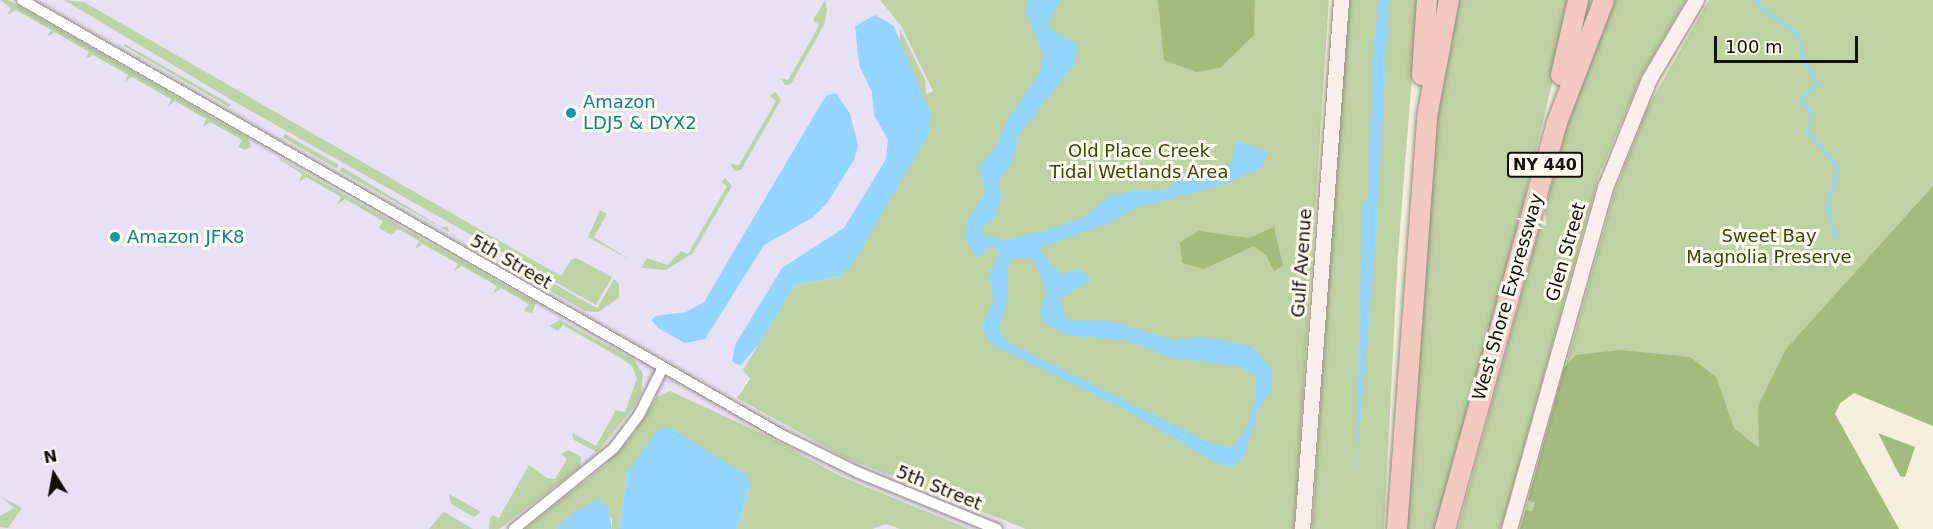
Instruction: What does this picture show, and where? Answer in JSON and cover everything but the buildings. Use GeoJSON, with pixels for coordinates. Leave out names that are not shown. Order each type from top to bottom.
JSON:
{"type":"FeatureCollection","features":[{"type":"Feature","properties":{"kind":"highway"},"geometry":{"type":"LineString","coordinates":[[1420,209],[1416,157],[1427,0]]}},
{"type":"Feature","properties":{"kind":"highway"},"geometry":{"type":"LineString","coordinates":[[1397,529],[1430,94],[1449,0]]}},
{"type":"Feature","properties":{"kind":"highway"},"geometry":{"type":"LineString","coordinates":[[1496,333],[1578,0]]}},
{"type":"Feature","properties":{"kind":"highway","name":"West Shore Expressway"},"geometry":{"type":"LineString","coordinates":[[1445,529],[1496,333],[1556,125],[1604,0]]}},
{"type":"Feature","properties":{"kind":"street","name":"5th Street"},"geometry":{"type":"LineString","coordinates":[[22,0],[662,369],[812,450],[997,529]]}},
{"type":"Feature","properties":{"kind":"street","name":"Gulf Avenue"},"geometry":{"type":"LineString","coordinates":[[1302,529],[1341,0]]}},
{"type":"Feature","properties":{"kind":"street","name":"Glen Street"},"geometry":{"type":"LineString","coordinates":[[1509,529],[1606,185],[1649,80],[1696,0]]}},
{"type":"Feature","properties":{"kind":"street"},"geometry":{"type":"LineString","coordinates":[[514,529],[614,448],[639,415],[662,369]]}},
{"type":"Feature","properties":{"kind":"shaded area"},"geometry":{"type":"Polygon","coordinates":[[[0,0],[880,0],[901,26],[937,100],[797,294],[739,394],[1086,529],[0,529],[0,0]]]}},
{"type":"Feature","properties":{"kind":"green space"},"geometry":{"type":"Polygon","coordinates":[[[0,0],[8,0],[248,138],[251,147],[245,150],[238,147],[242,140],[210,122],[203,127],[206,119],[175,101],[168,107],[171,99],[132,77],[125,82],[128,75],[93,55],[85,59],[89,52],[55,32],[47,37],[51,30],[16,10],[7,15],[11,8],[0,0]]]}},
{"type":"Feature","properties":{"kind":"green space"},"geometry":{"type":"Polygon","coordinates":[[[64,0],[84,2],[561,276],[571,260],[576,258],[612,277],[596,305],[235,102],[64,0]]]}},
{"type":"Feature","properties":{"kind":"green space"},"geometry":{"type":"Polygon","coordinates":[[[825,0],[827,10],[824,25],[791,84],[785,85],[780,78],[788,80],[814,35],[819,25],[813,20],[825,0]]]}},
{"type":"Feature","properties":{"kind":"green space","name":"Old Place Creek Tidal Wetlands Area"},"geometry":{"type":"Polygon","coordinates":[[[880,0],[1329,0],[1294,529],[1026,529],[846,458],[737,398],[750,379],[743,370],[795,285],[839,277],[929,133],[900,40],[900,29],[925,80],[926,94],[933,91],[901,26],[880,0]]]}},
{"type":"Feature","properties":{"kind":"green space"},"geometry":{"type":"Polygon","coordinates":[[[1158,0],[1255,0],[1254,35],[1220,68],[1196,72],[1164,60],[1158,0]]]}},
{"type":"Feature","properties":{"kind":"green space"},"geometry":{"type":"Polygon","coordinates":[[[1348,0],[1418,0],[1398,254],[1384,529],[1312,529],[1348,0]]]}},
{"type":"Feature","properties":{"kind":"green space"},"geometry":{"type":"Polygon","coordinates":[[[1457,0],[1572,0],[1521,213],[1435,529],[1404,529],[1432,138],[1457,0]]]}},
{"type":"Feature","properties":{"kind":"green space"},"geometry":{"type":"Polygon","coordinates":[[[1614,0],[1686,0],[1641,76],[1599,175],[1501,529],[1458,529],[1540,226],[1546,225],[1545,211],[1566,127],[1614,0]]]}},
{"type":"Feature","properties":{"kind":"green space","name":"Sweet Bay Magnolia Preserve"},"geometry":{"type":"Polygon","coordinates":[[[1709,0],[1933,0],[1933,426],[1854,393],[1840,403],[1835,414],[1899,529],[1520,529],[1615,191],[1649,105],[1709,0]]]}},
{"type":"Feature","properties":{"kind":"green space"},"geometry":{"type":"Polygon","coordinates":[[[125,44],[230,104],[229,107],[124,46],[125,44]]]}},
{"type":"Feature","properties":{"kind":"green space"},"geometry":{"type":"Polygon","coordinates":[[[775,92],[781,100],[741,170],[735,171],[730,164],[739,165],[776,101],[770,96],[775,92]]]}},
{"type":"Feature","properties":{"kind":"green space"},"geometry":{"type":"Polygon","coordinates":[[[285,134],[339,165],[337,168],[283,137],[285,134]]]}},
{"type":"Feature","properties":{"kind":"green space"},"geometry":{"type":"Polygon","coordinates":[[[275,156],[536,303],[532,313],[524,311],[529,304],[501,288],[493,294],[497,286],[462,266],[454,271],[458,264],[423,244],[415,249],[419,241],[402,231],[398,229],[391,235],[379,228],[383,221],[345,199],[337,205],[341,197],[306,177],[299,182],[302,174],[275,156]]]}},
{"type":"Feature","properties":{"kind":"green space"},"geometry":{"type":"Polygon","coordinates":[[[342,167],[441,227],[448,227],[449,232],[340,171],[342,167]]]}},
{"type":"Feature","properties":{"kind":"green space"},"geometry":{"type":"Polygon","coordinates":[[[725,178],[732,186],[693,253],[666,270],[641,268],[647,258],[667,265],[681,251],[688,254],[727,186],[721,182],[725,178]]]}},
{"type":"Feature","properties":{"kind":"green space"},"geometry":{"type":"Polygon","coordinates":[[[1933,186],[1933,426],[1854,393],[1840,403],[1835,414],[1899,529],[1520,529],[1526,510],[1532,511],[1535,503],[1528,500],[1564,368],[1576,355],[1620,350],[1690,357],[1716,377],[1734,428],[1759,448],[1758,406],[1786,349],[1933,186]]]}},
{"type":"Feature","properties":{"kind":"green space"},"geometry":{"type":"Polygon","coordinates":[[[600,210],[607,214],[594,237],[630,260],[588,237],[600,210]]]}},
{"type":"Feature","properties":{"kind":"green space"},"geometry":{"type":"Polygon","coordinates":[[[1274,227],[1283,266],[1274,271],[1266,255],[1254,246],[1204,269],[1182,263],[1180,242],[1199,231],[1249,238],[1274,227]]]}},
{"type":"Feature","properties":{"kind":"green space"},"geometry":{"type":"Polygon","coordinates":[[[614,279],[619,284],[619,298],[598,312],[585,311],[547,289],[551,282],[597,308],[614,279]]]}},
{"type":"Feature","properties":{"kind":"green space"},"geometry":{"type":"Polygon","coordinates":[[[560,320],[634,360],[643,374],[641,393],[634,407],[597,452],[574,440],[572,433],[596,446],[616,410],[625,412],[637,378],[632,366],[622,359],[563,325],[558,331],[549,326],[560,320]]]}},
{"type":"Feature","properties":{"kind":"green space"},"geometry":{"type":"Polygon","coordinates":[[[670,391],[767,436],[840,476],[969,529],[900,529],[886,524],[872,529],[737,529],[750,487],[628,471],[619,529],[612,529],[612,517],[572,514],[556,529],[524,529],[602,468],[630,439],[657,397],[670,391]]]}},
{"type":"Feature","properties":{"kind":"green space"},"geometry":{"type":"Polygon","coordinates":[[[1878,433],[1915,447],[1905,477],[1900,476],[1878,433]]]}},
{"type":"Feature","properties":{"kind":"green space"},"geometry":{"type":"Polygon","coordinates":[[[569,450],[581,457],[580,467],[499,529],[489,529],[492,515],[499,518],[529,465],[547,478],[555,479],[567,459],[561,454],[569,450]]]}},
{"type":"Feature","properties":{"kind":"green space"},"geometry":{"type":"Polygon","coordinates":[[[449,494],[481,512],[474,517],[451,504],[449,494]]]}},
{"type":"Feature","properties":{"kind":"green space"},"geometry":{"type":"Polygon","coordinates":[[[0,496],[22,508],[8,528],[0,527],[0,516],[14,508],[0,496]]]}},
{"type":"Feature","properties":{"kind":"green space"},"geometry":{"type":"Polygon","coordinates":[[[443,512],[446,513],[473,529],[429,529],[443,512]]]}},
{"type":"Feature","properties":{"kind":"water"},"geometry":{"type":"Polygon","coordinates":[[[1028,0],[1061,0],[1048,24],[1052,31],[1077,43],[1076,62],[1019,135],[1012,163],[999,180],[1001,197],[996,217],[980,229],[985,235],[1005,240],[1054,228],[1083,218],[1108,197],[1133,191],[1167,190],[1185,174],[1207,173],[1231,164],[1237,140],[1268,153],[1261,168],[1226,184],[1136,208],[1107,224],[1038,248],[1060,274],[1082,269],[1090,281],[1059,299],[1068,320],[1111,321],[1173,340],[1205,337],[1252,346],[1271,368],[1272,389],[1258,410],[1244,456],[1235,466],[1220,465],[1131,413],[989,343],[982,325],[993,302],[989,272],[1000,253],[992,245],[977,258],[964,237],[966,223],[985,192],[979,165],[994,150],[1009,117],[1040,73],[1043,53],[1026,14],[1028,0]],[[1014,258],[1007,267],[1007,304],[1000,324],[1001,335],[1009,343],[1214,445],[1232,447],[1244,433],[1256,398],[1255,375],[1241,367],[1168,357],[1129,341],[1067,335],[1048,325],[1039,315],[1047,291],[1030,258],[1014,258]]]}},
{"type":"Feature","properties":{"kind":"water"},"geometry":{"type":"Polygon","coordinates":[[[1379,0],[1389,0],[1376,239],[1356,471],[1362,208],[1369,194],[1372,61],[1379,0]]]}},
{"type":"Feature","properties":{"kind":"water"},"geometry":{"type":"Polygon","coordinates":[[[875,15],[894,26],[931,115],[929,133],[851,267],[839,277],[795,285],[760,343],[740,366],[732,361],[735,345],[782,268],[844,228],[886,159],[888,140],[874,115],[872,92],[859,65],[855,26],[875,15]]]}},
{"type":"Feature","properties":{"kind":"water"},"geometry":{"type":"Polygon","coordinates":[[[836,93],[850,114],[858,145],[854,160],[827,203],[812,218],[764,245],[705,339],[685,343],[658,328],[652,320],[655,316],[686,312],[704,302],[822,102],[826,96],[836,93]]]}},
{"type":"Feature","properties":{"kind":"water"},"geometry":{"type":"Polygon","coordinates":[[[671,428],[747,475],[750,487],[737,529],[619,529],[628,471],[658,429],[671,428]]]}},
{"type":"Feature","properties":{"kind":"water"},"geometry":{"type":"Polygon","coordinates":[[[598,499],[608,506],[612,529],[556,529],[572,514],[598,499]]]}},
{"type":"Feature","properties":{"kind":"waterway"},"geometry":{"type":"LineString","coordinates":[[1757,0],[1759,7],[1797,33],[1803,57],[1817,83],[1801,99],[1811,113],[1807,132],[1838,166],[1827,208],[1836,238]]}},
{"type":"Feature","properties":{"kind":"place","name":"Amazon LDJ5 & DYX2"},"geometry":{"type":"Point","coordinates":[571,113]}},
{"type":"Feature","properties":{"kind":"place","name":"Amazon JFK8"},"geometry":{"type":"Point","coordinates":[115,237]}}]}
